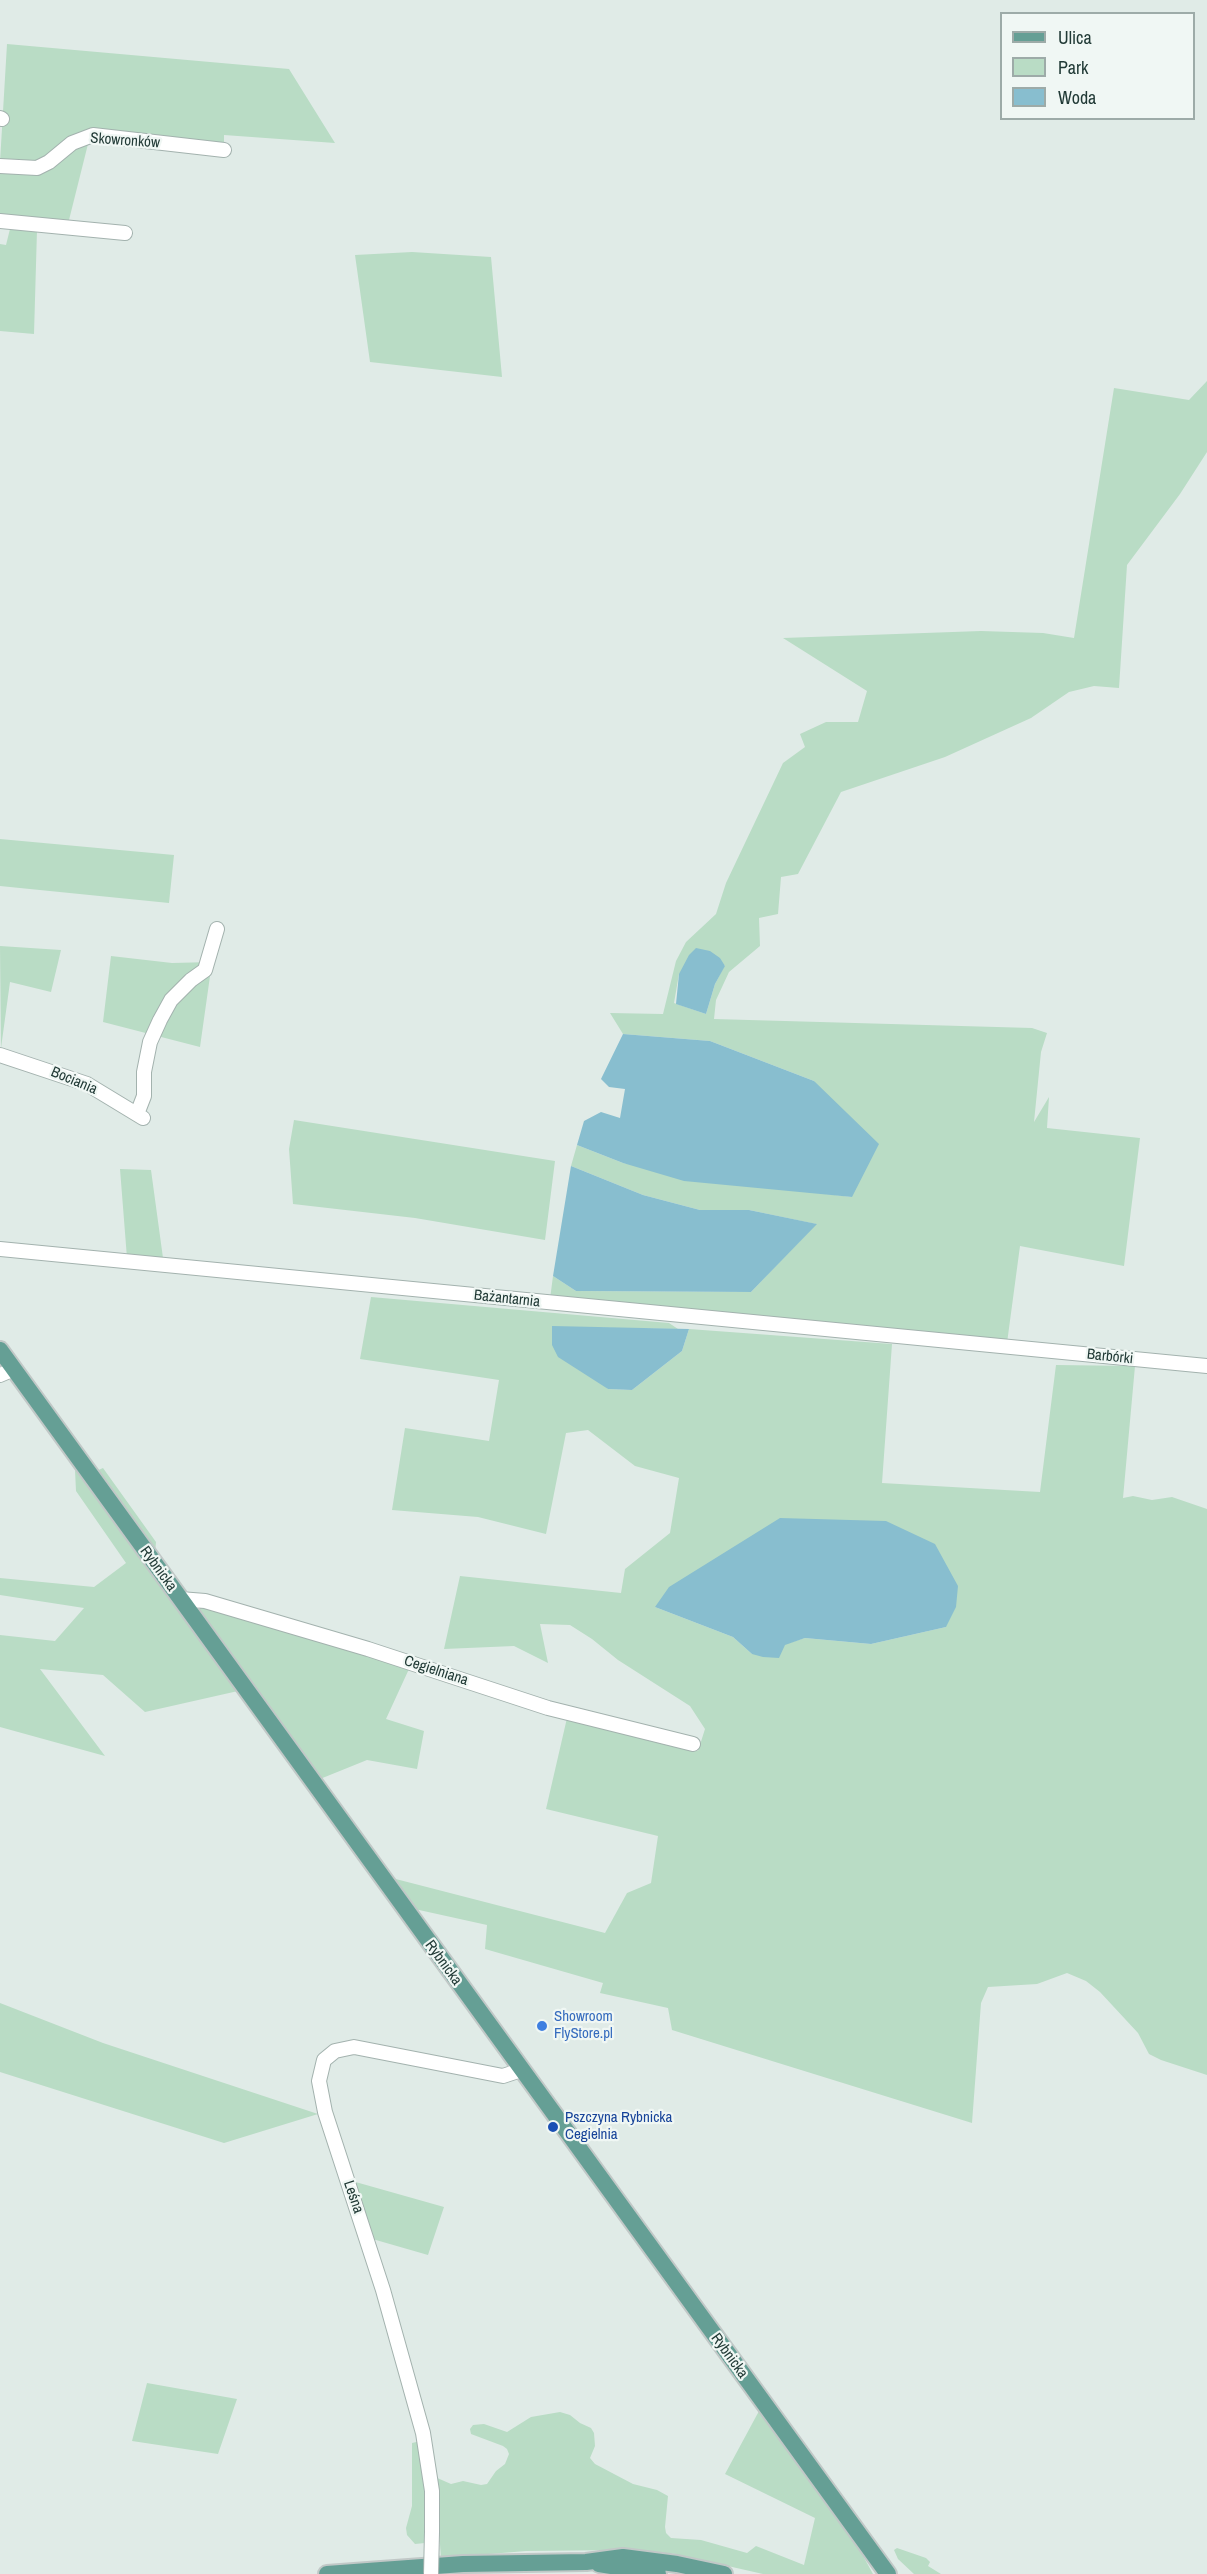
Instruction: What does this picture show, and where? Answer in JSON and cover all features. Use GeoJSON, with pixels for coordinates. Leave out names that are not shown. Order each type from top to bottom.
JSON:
{"type":"FeatureCollection","features":[{"type":"Feature","properties":{"kind":"main road","name":"Rybnicka"},"geometry":{"type":"LineString","coordinates":[[0,1350],[7,1372],[180,1599],[888,2574]]}},
{"type":"Feature","properties":{"kind":"main road"},"geometry":{"type":"LineString","coordinates":[[327,2574],[464,2565],[586,2562],[623,2557],[677,2564],[724,2574]]}},
{"type":"Feature","properties":{"kind":"main road"},"geometry":{"type":"LineString","coordinates":[[586,2562],[658,2574]]}},
{"type":"Feature","properties":{"kind":"street","name":"Skowronków"},"geometry":{"type":"LineString","coordinates":[[0,166],[37,168],[49,162],[72,142],[93,135],[224,150]]}},
{"type":"Feature","properties":{"kind":"street"},"geometry":{"type":"LineString","coordinates":[[0,221],[125,233]]}},
{"type":"Feature","properties":{"kind":"street","name":"Bociania"},"geometry":{"type":"LineString","coordinates":[[0,1055],[87,1084],[140,1116],[144,1096],[144,1072],[150,1042],[171,1000],[205,970],[218,929]]}},
{"type":"Feature","properties":{"kind":"street","name":"Bażantarnia"},"geometry":{"type":"LineString","coordinates":[[0,1250],[835,1331],[1014,1346]]}},
{"type":"Feature","properties":{"kind":"street","name":"Barbórki"},"geometry":{"type":"LineString","coordinates":[[1014,1346],[1207,1366]]}},
{"type":"Feature","properties":{"kind":"street","name":"Cegielniana"},"geometry":{"type":"LineString","coordinates":[[180,1599],[205,1600],[369,1649],[548,1707],[693,1744]]}},
{"type":"Feature","properties":{"kind":"street","name":"Leśna"},"geometry":{"type":"LineString","coordinates":[[431,2574],[432,2491],[423,2433],[386,2301],[325,2112],[319,2081],[324,2060],[335,2051],[354,2047],[502,2076],[520,2070]]}},
{"type":"Feature","properties":{"kind":"green space"},"geometry":{"type":"Polygon","coordinates":[[[7,44],[289,69],[335,143],[224,135],[224,150],[89,140],[69,220],[0,215],[0,162],[7,44]]]}},
{"type":"Feature","properties":{"kind":"green space"},"geometry":{"type":"Polygon","coordinates":[[[10,229],[37,230],[34,334],[0,331],[0,244],[6,245],[10,229]]]}},
{"type":"Feature","properties":{"kind":"green space"},"geometry":{"type":"Polygon","coordinates":[[[412,252],[491,257],[502,377],[370,362],[355,255],[412,252]]]}},
{"type":"Feature","properties":{"kind":"green space"},"geometry":{"type":"Polygon","coordinates":[[[1207,381],[1207,452],[1180,494],[1127,565],[1119,688],[1094,686],[1069,692],[1031,718],[945,757],[841,792],[798,874],[781,877],[778,914],[759,918],[760,946],[729,972],[716,1000],[714,1019],[1032,1028],[1047,1033],[1041,1052],[1034,1122],[1049,1097],[1047,1128],[1140,1138],[1124,1266],[1020,1246],[1007,1343],[550,1299],[553,1276],[576,1291],[751,1292],[816,1224],[749,1210],[700,1210],[643,1195],[571,1166],[577,1145],[623,1163],[783,1189],[852,1197],[814,1081],[710,1041],[623,1034],[610,1013],[663,1014],[676,961],[686,942],[716,914],[726,883],[783,763],[805,747],[800,734],[826,722],[858,722],[867,691],[783,638],[981,631],[1043,633],[1074,638],[1114,388],[1189,400],[1207,381]],[[725,965],[679,974],[674,1003],[706,1014],[715,984],[725,965]]]}},
{"type":"Feature","properties":{"kind":"green space"},"geometry":{"type":"Polygon","coordinates":[[[0,839],[174,855],[169,903],[0,886],[0,839]]]}},
{"type":"Feature","properties":{"kind":"green space"},"geometry":{"type":"Polygon","coordinates":[[[0,946],[61,950],[51,992],[10,982],[1,1048],[0,946]]]}},
{"type":"Feature","properties":{"kind":"green space"},"geometry":{"type":"Polygon","coordinates":[[[111,956],[172,963],[212,962],[200,1047],[103,1022],[111,956]]]}},
{"type":"Feature","properties":{"kind":"green space"},"geometry":{"type":"Polygon","coordinates":[[[294,1120],[555,1161],[545,1240],[415,1218],[293,1204],[289,1149],[294,1120]]]}},
{"type":"Feature","properties":{"kind":"green space"},"geometry":{"type":"Polygon","coordinates":[[[120,1169],[151,1170],[163,1258],[127,1258],[120,1169]]]}},
{"type":"Feature","properties":{"kind":"green space"},"geometry":{"type":"Polygon","coordinates":[[[371,1297],[669,1323],[678,1329],[552,1327],[608,1389],[632,1390],[682,1351],[689,1329],[892,1344],[882,1483],[1040,1492],[1056,1365],[1135,1366],[1123,1498],[1133,1496],[1152,1500],[1172,1497],[1207,1509],[1207,2075],[1149,2054],[1138,2033],[1100,1992],[1086,1981],[1067,1973],[1037,1984],[988,1987],[981,2003],[972,2123],[672,2030],[668,2008],[600,1993],[603,1983],[485,1949],[487,1925],[410,1908],[388,1877],[605,1933],[627,1893],[651,1883],[658,1836],[546,1809],[567,1718],[698,1751],[705,1729],[690,1706],[618,1660],[570,1625],[540,1624],[548,1663],[514,1646],[444,1649],[460,1576],[621,1593],[625,1569],[670,1533],[679,1478],[635,1466],[588,1430],[566,1433],[546,1534],[478,1517],[392,1510],[405,1428],[489,1441],[499,1380],[360,1359],[371,1297]],[[655,1607],[733,1637],[752,1654],[805,1638],[871,1644],[946,1627],[655,1607]]]}},
{"type":"Feature","properties":{"kind":"green space"},"geometry":{"type":"Polygon","coordinates":[[[103,1468],[156,1542],[155,1554],[94,1472],[103,1468]]]}},
{"type":"Feature","properties":{"kind":"green space"},"geometry":{"type":"Polygon","coordinates":[[[75,1470],[175,1602],[238,1691],[145,1712],[103,1675],[40,1669],[105,1756],[0,1727],[0,1635],[55,1641],[84,1608],[0,1595],[0,1578],[94,1587],[126,1563],[76,1491],[75,1470]]]}},
{"type":"Feature","properties":{"kind":"green space"},"geometry":{"type":"Polygon","coordinates":[[[202,1605],[409,1669],[386,1719],[424,1731],[417,1769],[367,1760],[320,1779],[195,1610],[202,1605]]]}},
{"type":"Feature","properties":{"kind":"green space"},"geometry":{"type":"Polygon","coordinates":[[[0,2003],[103,2043],[318,2114],[224,2143],[0,2072],[0,2003]]]}},
{"type":"Feature","properties":{"kind":"green space"},"geometry":{"type":"Polygon","coordinates":[[[352,2181],[444,2207],[428,2255],[369,2238],[352,2181]]]}},
{"type":"Feature","properties":{"kind":"green space"},"geometry":{"type":"Polygon","coordinates":[[[147,2383],[237,2399],[218,2454],[132,2441],[147,2383]]]}},
{"type":"Feature","properties":{"kind":"green space"},"geometry":{"type":"Polygon","coordinates":[[[759,2411],[845,2523],[873,2574],[763,2574],[697,2559],[677,2557],[677,2554],[624,2550],[526,2551],[441,2558],[435,2477],[451,2484],[463,2481],[487,2484],[496,2471],[505,2464],[509,2454],[503,2446],[471,2434],[470,2429],[473,2425],[484,2424],[507,2432],[531,2417],[560,2412],[570,2415],[591,2428],[594,2433],[595,2446],[590,2458],[595,2464],[633,2484],[657,2490],[668,2496],[665,2527],[666,2533],[671,2538],[701,2540],[747,2553],[756,2546],[804,2565],[815,2518],[725,2474],[759,2411]]]}},
{"type":"Feature","properties":{"kind":"green space"},"geometry":{"type":"Polygon","coordinates":[[[421,2441],[426,2488],[425,2543],[415,2544],[407,2535],[406,2528],[412,2506],[412,2443],[421,2441]]]}},
{"type":"Feature","properties":{"kind":"green space"},"geometry":{"type":"Polygon","coordinates":[[[897,2548],[926,2558],[930,2562],[928,2566],[941,2574],[914,2574],[898,2559],[894,2550],[897,2548]]]}},
{"type":"Feature","properties":{"kind":"water"},"geometry":{"type":"Polygon","coordinates":[[[696,948],[710,951],[720,958],[725,966],[715,984],[706,1014],[676,1004],[679,974],[689,955],[696,948]]]}},
{"type":"Feature","properties":{"kind":"water"},"geometry":{"type":"Polygon","coordinates":[[[623,1034],[710,1041],[814,1081],[879,1144],[852,1197],[684,1181],[623,1163],[577,1145],[584,1121],[601,1112],[620,1118],[625,1089],[609,1087],[601,1079],[623,1034]]]}},
{"type":"Feature","properties":{"kind":"water"},"geometry":{"type":"Polygon","coordinates":[[[571,1166],[643,1195],[700,1210],[749,1210],[817,1224],[751,1292],[576,1291],[553,1276],[571,1166]]]}},
{"type":"Feature","properties":{"kind":"water"},"geometry":{"type":"Polygon","coordinates":[[[552,1326],[689,1329],[682,1351],[632,1390],[608,1389],[558,1357],[552,1345],[552,1326]]]}},
{"type":"Feature","properties":{"kind":"water"},"geometry":{"type":"Polygon","coordinates":[[[780,1518],[886,1521],[935,1544],[958,1586],[956,1607],[946,1627],[871,1644],[805,1638],[785,1645],[779,1658],[763,1657],[752,1654],[733,1637],[655,1607],[669,1587],[780,1518]]]}},
{"type":"Feature","properties":{"kind":"place","name":"Showroom FlyStore.pl"},"geometry":{"type":"Point","coordinates":[542,2026]}},
{"type":"Feature","properties":{"kind":"place","name":"Pszczyna Rybnicka Cegielnia"},"geometry":{"type":"Point","coordinates":[553,2127]}}]}
